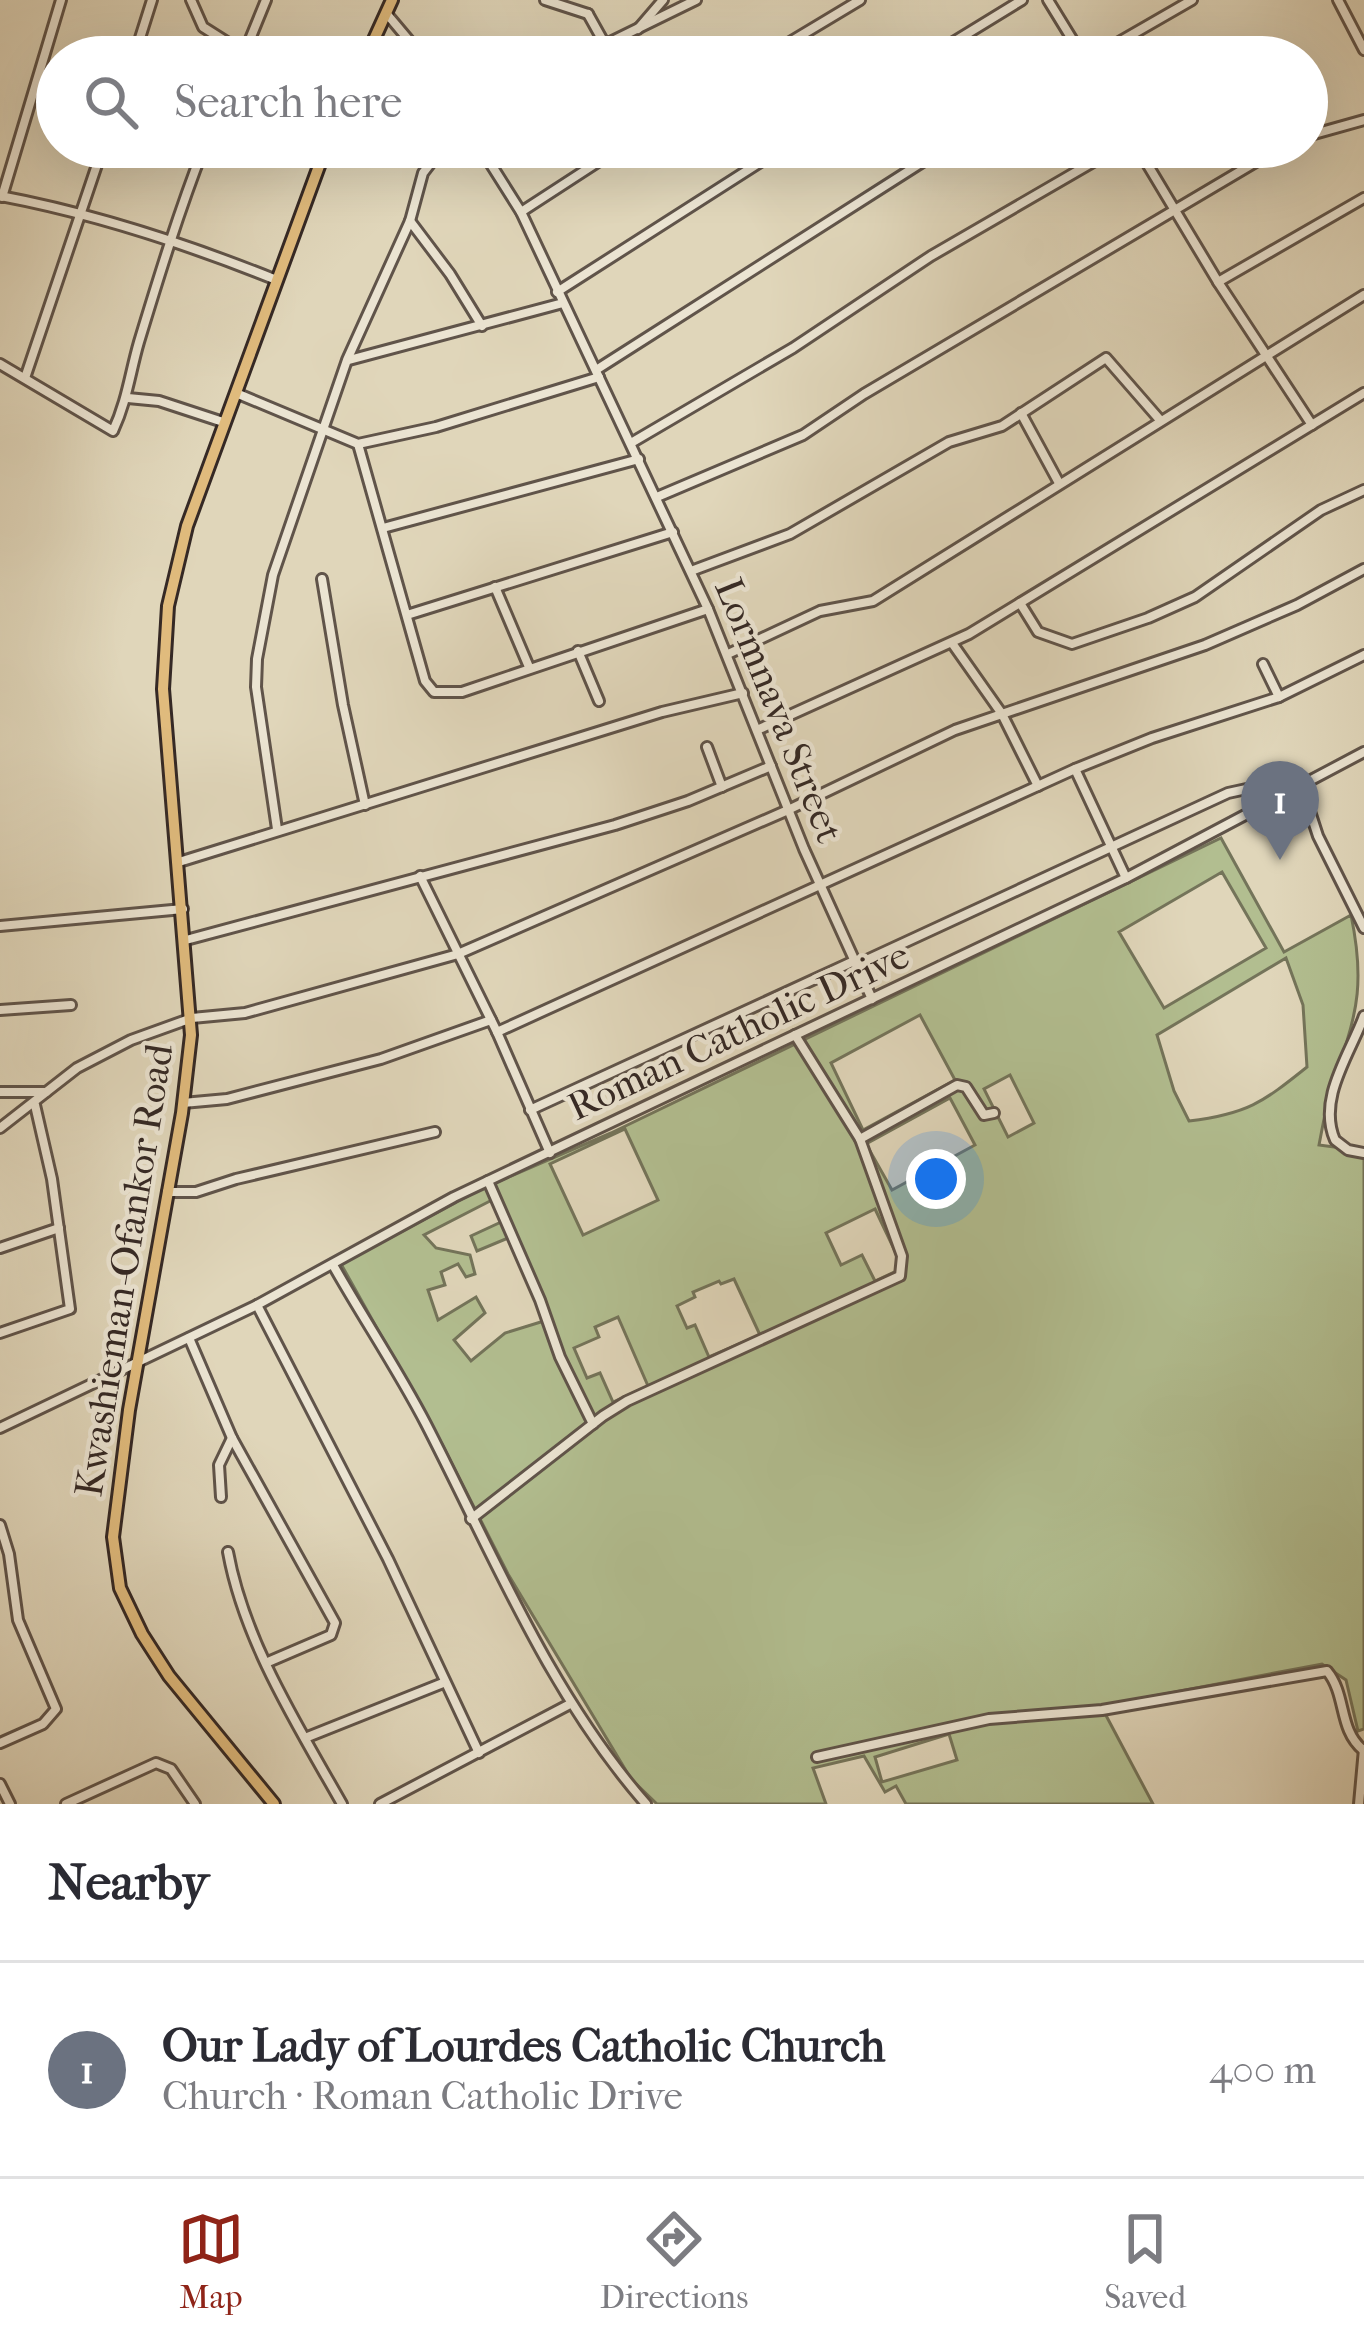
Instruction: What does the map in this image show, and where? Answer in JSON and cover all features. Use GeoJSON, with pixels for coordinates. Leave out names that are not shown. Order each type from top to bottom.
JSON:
{"type":"FeatureCollection","features":[{"type":"Feature","properties":{"kind":"main road"},"geometry":{"type":"LineString","coordinates":[[376,36],[392,0]]}},
{"type":"Feature","properties":{"kind":"main road","name":"Kwashieman-Ofankor Road"},"geometry":{"type":"LineString","coordinates":[[274,1804],[169,1676],[128,1611],[120,1588],[114,1529],[183,1103],[192,1018],[164,689],[168,606],[180,549],[223,422],[318,168]]}},
{"type":"Feature","properties":{"kind":"street"},"geometry":{"type":"LineString","coordinates":[[51,36],[62,0]]}},
{"type":"Feature","properties":{"kind":"street"},"geometry":{"type":"LineString","coordinates":[[141,36],[152,0]]}},
{"type":"Feature","properties":{"kind":"street"},"geometry":{"type":"LineString","coordinates":[[191,0],[203,27],[216,36]]}},
{"type":"Feature","properties":{"kind":"street"},"geometry":{"type":"LineString","coordinates":[[251,36],[266,0]]}},
{"type":"Feature","properties":{"kind":"street"},"geometry":{"type":"LineString","coordinates":[[545,0],[588,14],[601,36]]}},
{"type":"Feature","properties":{"kind":"street"},"geometry":{"type":"LineString","coordinates":[[638,30],[663,0]]}},
{"type":"Feature","properties":{"kind":"street"},"geometry":{"type":"LineString","coordinates":[[624,36],[696,0]]}},
{"type":"Feature","properties":{"kind":"street"},"geometry":{"type":"LineString","coordinates":[[800,36],[860,0]]}},
{"type":"Feature","properties":{"kind":"street"},"geometry":{"type":"LineString","coordinates":[[963,36],[1022,0]]}},
{"type":"Feature","properties":{"kind":"street"},"geometry":{"type":"LineString","coordinates":[[1048,0],[1070,36]]}},
{"type":"Feature","properties":{"kind":"street"},"geometry":{"type":"LineString","coordinates":[[1129,36],[1192,0]]}},
{"type":"Feature","properties":{"kind":"street"},"geometry":{"type":"LineString","coordinates":[[1339,0],[1364,50]]}},
{"type":"Feature","properties":{"kind":"street"},"geometry":{"type":"LineString","coordinates":[[588,14],[593,2]]}},
{"type":"Feature","properties":{"kind":"street"},"geometry":{"type":"LineString","coordinates":[[386,13],[405,36]]}},
{"type":"Feature","properties":{"kind":"street"},"geometry":{"type":"LineString","coordinates":[[36,84],[1,196],[80,211],[171,238],[274,279]]}},
{"type":"Feature","properties":{"kind":"street"},"geometry":{"type":"LineString","coordinates":[[1328,130],[1364,120]]}},
{"type":"Feature","properties":{"kind":"street"},"geometry":{"type":"LineString","coordinates":[[25,378],[95,168]]}},
{"type":"Feature","properties":{"kind":"street"},"geometry":{"type":"LineString","coordinates":[[0,364],[113,430],[128,398],[129,376],[196,168]]}},
{"type":"Feature","properties":{"kind":"street"},"geometry":{"type":"LineString","coordinates":[[277,829],[259,720],[256,659],[273,575],[347,360],[410,221],[427,168]]}},
{"type":"Feature","properties":{"kind":"street","name":"Lormnava Street"},"geometry":{"type":"LineString","coordinates":[[493,168],[521,212],[673,532],[728,654],[820,888],[872,999]]}},
{"type":"Feature","properties":{"kind":"street"},"geometry":{"type":"LineString","coordinates":[[521,212],[589,168]]}},
{"type":"Feature","properties":{"kind":"street"},"geometry":{"type":"LineString","coordinates":[[557,292],[751,168]]}},
{"type":"Feature","properties":{"kind":"street"},"geometry":{"type":"LineString","coordinates":[[234,393],[358,444],[436,427],[597,374],[914,168]]}},
{"type":"Feature","properties":{"kind":"street"},"geometry":{"type":"LineString","coordinates":[[631,443],[1083,168]]}},
{"type":"Feature","properties":{"kind":"street"},"geometry":{"type":"LineString","coordinates":[[1149,168],[1312,424]]}},
{"type":"Feature","properties":{"kind":"street"},"geometry":{"type":"LineString","coordinates":[[657,497],[814,429],[864,394],[1245,168]]}},
{"type":"Feature","properties":{"kind":"street"},"geometry":{"type":"LineString","coordinates":[[1218,282],[1364,198]]}},
{"type":"Feature","properties":{"kind":"street"},"geometry":{"type":"LineString","coordinates":[[410,221],[482,326]]}},
{"type":"Feature","properties":{"kind":"street"},"geometry":{"type":"LineString","coordinates":[[728,654],[820,611],[873,601],[1364,295]]}},
{"type":"Feature","properties":{"kind":"street"},"geometry":{"type":"LineString","coordinates":[[347,360],[562,303]]}},
{"type":"Feature","properties":{"kind":"street"},"geometry":{"type":"LineString","coordinates":[[691,572],[790,534],[949,442],[992,430],[1108,358],[1160,420]]}},
{"type":"Feature","properties":{"kind":"street"},"geometry":{"type":"LineString","coordinates":[[757,730],[952,643],[1364,393]]}},
{"type":"Feature","properties":{"kind":"street"},"geometry":{"type":"LineString","coordinates":[[128,398],[159,401],[223,422]]}},
{"type":"Feature","properties":{"kind":"street"},"geometry":{"type":"LineString","coordinates":[[1021,412],[1059,483]]}},
{"type":"Feature","properties":{"kind":"street"},"geometry":{"type":"LineString","coordinates":[[358,444],[425,681],[434,692],[462,692],[708,609]]}},
{"type":"Feature","properties":{"kind":"street"},"geometry":{"type":"LineString","coordinates":[[383,528],[639,459]]}},
{"type":"Feature","properties":{"kind":"street"},"geometry":{"type":"LineString","coordinates":[[1020,603],[1038,632],[1072,644],[1195,597],[1322,510],[1364,490]]}},
{"type":"Feature","properties":{"kind":"street"},"geometry":{"type":"LineString","coordinates":[[407,614],[673,532]]}},
{"type":"Feature","properties":{"kind":"street"},"geometry":{"type":"LineString","coordinates":[[0,1128],[92,1059],[192,1018],[245,1013],[458,954],[788,810],[955,730],[1204,645],[1364,569]]}},
{"type":"Feature","properties":{"kind":"street"},"geometry":{"type":"LineString","coordinates":[[322,579],[365,805]]}},
{"type":"Feature","properties":{"kind":"street"},"geometry":{"type":"LineString","coordinates":[[495,587],[529,668]]}},
{"type":"Feature","properties":{"kind":"street"},"geometry":{"type":"LineString","coordinates":[[952,643],[1002,714],[1038,786]]}},
{"type":"Feature","properties":{"kind":"street"},"geometry":{"type":"LineString","coordinates":[[578,651],[599,701]]}},
{"type":"Feature","properties":{"kind":"street"},"geometry":{"type":"LineString","coordinates":[[497,1032],[1075,769],[1152,738],[1280,697],[1364,656]]}},
{"type":"Feature","properties":{"kind":"street"},"geometry":{"type":"LineString","coordinates":[[1263,664],[1280,697]]}},
{"type":"Feature","properties":{"kind":"street"},"geometry":{"type":"LineString","coordinates":[[179,862],[662,712],[743,693]]}},
{"type":"Feature","properties":{"kind":"street"},"geometry":{"type":"LineString","coordinates":[[707,747],[722,787]]}},
{"type":"Feature","properties":{"kind":"street","name":"Roman Catholic Drive"},"geometry":{"type":"LineString","coordinates":[[0,1428],[257,1305],[488,1181],[1126,878],[1364,752]]}},
{"type":"Feature","properties":{"kind":"street"},"geometry":{"type":"LineString","coordinates":[[186,940],[615,825],[771,766]]}},
{"type":"Feature","properties":{"kind":"street"},"geometry":{"type":"LineString","coordinates":[[1075,769],[1126,878]]}},
{"type":"Feature","properties":{"kind":"street"},"geometry":{"type":"LineString","coordinates":[[530,1110],[1243,788],[1259,791],[1272,802]]}},
{"type":"Feature","properties":{"kind":"street"},"geometry":{"type":"LineString","coordinates":[[1302,788],[1318,836],[1364,928]]}},
{"type":"Feature","properties":{"kind":"street"},"geometry":{"type":"LineString","coordinates":[[420,876],[550,1153]]}},
{"type":"Feature","properties":{"kind":"street"},"geometry":{"type":"LineString","coordinates":[[0,926],[183,909]]}},
{"type":"Feature","properties":{"kind":"street"},"geometry":{"type":"LineString","coordinates":[[0,1010],[71,1005]]}},
{"type":"Feature","properties":{"kind":"street"},"geometry":{"type":"LineString","coordinates":[[1364,1016],[1337,1078],[1329,1116],[1335,1140],[1348,1150],[1364,1153]]}},
{"type":"Feature","properties":{"kind":"street"},"geometry":{"type":"LineString","coordinates":[[183,1103],[227,1099],[382,1059],[491,1020]]}},
{"type":"Feature","properties":{"kind":"street"},"geometry":{"type":"LineString","coordinates":[[471,1519],[627,1401],[900,1276],[902,1256],[860,1139],[795,1036]]}},
{"type":"Feature","properties":{"kind":"street"},"geometry":{"type":"LineString","coordinates":[[860,1139],[957,1085],[966,1087],[984,1115],[994,1113]]}},
{"type":"Feature","properties":{"kind":"street"},"geometry":{"type":"LineString","coordinates":[[0,1093],[49,1092]]}},
{"type":"Feature","properties":{"kind":"street"},"geometry":{"type":"LineString","coordinates":[[0,1333],[70,1309],[35,1105]]}},
{"type":"Feature","properties":{"kind":"street"},"geometry":{"type":"LineString","coordinates":[[167,1192],[205,1191],[236,1179],[435,1132]]}},
{"type":"Feature","properties":{"kind":"street"},"geometry":{"type":"LineString","coordinates":[[488,1181],[592,1424]]}},
{"type":"Feature","properties":{"kind":"street"},"geometry":{"type":"LineString","coordinates":[[0,1248],[59,1228]]}},
{"type":"Feature","properties":{"kind":"street"},"geometry":{"type":"LineString","coordinates":[[333,1265],[424,1421],[570,1704],[646,1804]]}},
{"type":"Feature","properties":{"kind":"street"},"geometry":{"type":"LineString","coordinates":[[257,1305],[388,1559],[479,1753]]}},
{"type":"Feature","properties":{"kind":"street"},"geometry":{"type":"LineString","coordinates":[[189,1338],[232,1438],[335,1623],[331,1636],[268,1662]]}},
{"type":"Feature","properties":{"kind":"street"},"geometry":{"type":"LineString","coordinates":[[221,1498],[219,1466],[232,1438]]}},
{"type":"Feature","properties":{"kind":"street"},"geometry":{"type":"LineString","coordinates":[[0,1525],[18,1620],[56,1709],[43,1724],[0,1743]]}},
{"type":"Feature","properties":{"kind":"street"},"geometry":{"type":"LineString","coordinates":[[228,1552],[242,1607],[342,1804]]}},
{"type":"Feature","properties":{"kind":"street"},"geometry":{"type":"LineString","coordinates":[[817,1757],[989,1719],[1102,1710],[1328,1671],[1349,1736],[1364,1750],[1360,1804]]}},
{"type":"Feature","properties":{"kind":"street"},"geometry":{"type":"LineString","coordinates":[[305,1738],[443,1682]]}},
{"type":"Feature","properties":{"kind":"street"},"geometry":{"type":"LineString","coordinates":[[380,1804],[570,1704]]}},
{"type":"Feature","properties":{"kind":"street"},"geometry":{"type":"LineString","coordinates":[[66,1804],[156,1763],[171,1769],[195,1804]]}},
{"type":"Feature","properties":{"kind":"street"},"geometry":{"type":"LineString","coordinates":[[0,1784],[10,1804]]}},
{"type":"Feature","properties":{"kind":"green space"},"geometry":{"type":"Polygon","coordinates":[[[1221,838],[1284,952],[1351,915],[1357,994],[1319,1145],[1364,1151],[1364,1729],[1358,1731],[1346,1680],[1322,1664],[1101,1706],[1153,1804],[906,1804],[896,1786],[885,1792],[864,1756],[813,1768],[826,1804],[657,1804],[631,1779],[508,1574],[341,1264],[483,1188],[611,1133],[1221,838]],[[1222,872],[1119,932],[1164,1008],[1266,948],[1222,872]],[[1286,958],[1157,1035],[1189,1121],[1253,1105],[1307,1067],[1303,1005],[1286,958]],[[920,1015],[831,1063],[863,1130],[955,1080],[920,1015]],[[1010,1075],[984,1089],[1008,1137],[1034,1123],[1010,1075]],[[950,1098],[866,1144],[892,1190],[975,1145],[950,1098]],[[625,1129],[550,1164],[583,1235],[658,1200],[625,1129]],[[492,1200],[424,1235],[436,1248],[470,1255],[475,1274],[466,1277],[458,1264],[441,1272],[445,1285],[428,1290],[438,1320],[476,1297],[485,1313],[454,1340],[471,1361],[505,1333],[544,1321],[508,1238],[477,1251],[471,1236],[501,1222],[492,1200]],[[875,1209],[826,1233],[841,1265],[862,1255],[875,1281],[903,1268],[875,1209]],[[734,1279],[693,1292],[695,1297],[677,1306],[687,1328],[695,1325],[709,1357],[760,1335],[734,1279]],[[618,1317],[595,1327],[599,1337],[574,1348],[587,1378],[600,1373],[613,1402],[648,1386],[618,1317]],[[949,1734],[875,1757],[882,1782],[957,1760],[949,1734]]]}},
{"type":"Feature","properties":{"kind":"place","name":"Our Lady of Lourdes Catholic Church"},"geometry":{"type":"Point","coordinates":[1280,860]}}]}
